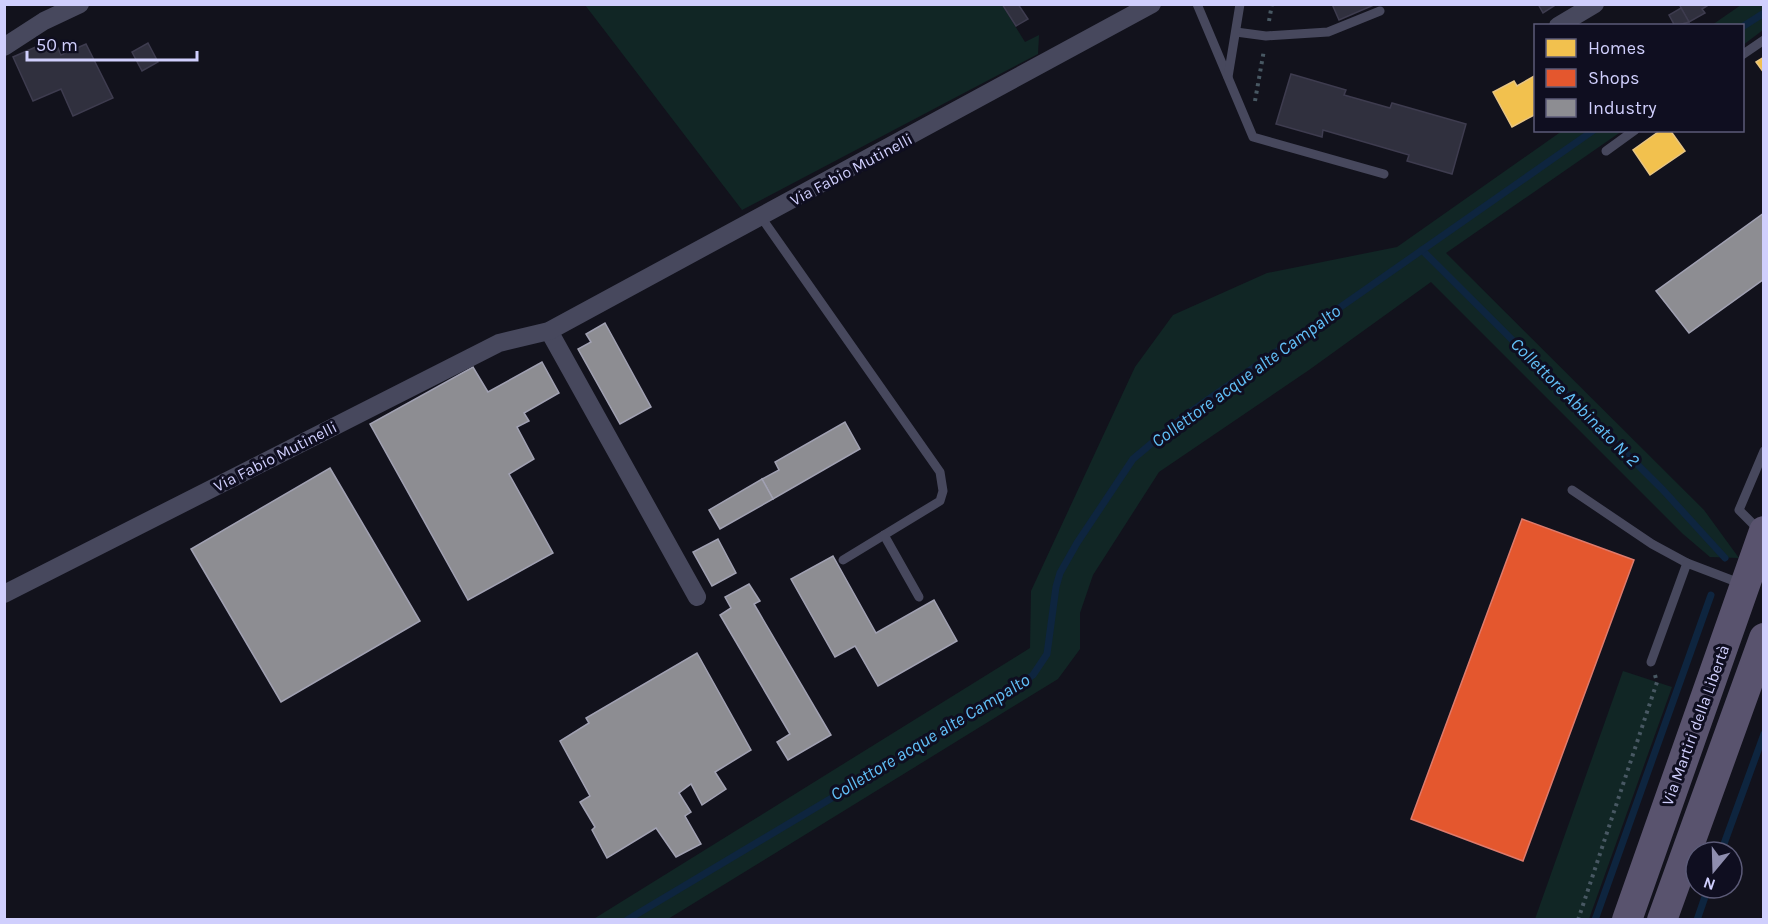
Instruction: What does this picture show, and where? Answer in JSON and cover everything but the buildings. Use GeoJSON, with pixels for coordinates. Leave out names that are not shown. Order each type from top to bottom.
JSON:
{"type":"FeatureCollection","features":[{"type":"Feature","properties":{"kind":"main road","name":"Via Martiri della Libertà"},"geometry":{"type":"LineString","coordinates":[[1627,920],[1763,532]]}},
{"type":"Feature","properties":{"kind":"main road","name":"Via Martiri della Libertà"},"geometry":{"type":"LineString","coordinates":[[1662,920],[1764,638]]}},
{"type":"Feature","properties":{"kind":"street"},"geometry":{"type":"LineString","coordinates":[[4,47],[44,21],[80,4]]}},
{"type":"Feature","properties":{"kind":"street","name":"Via Fabio Mutinelli"},"geometry":{"type":"LineString","coordinates":[[4,594],[499,343],[549,331],[1152,4]]}},
{"type":"Feature","properties":{"kind":"street"},"geometry":{"type":"LineString","coordinates":[[1561,24],[1595,4]]}},
{"type":"Feature","properties":{"kind":"street"},"geometry":{"type":"LineString","coordinates":[[549,331],[697,597]]}},
{"type":"Feature","properties":{"kind":"lane"},"geometry":{"type":"LineString","coordinates":[[1197,4],[1253,138],[1384,174]]}},
{"type":"Feature","properties":{"kind":"lane"},"geometry":{"type":"LineString","coordinates":[[1228,77],[1240,4]]}},
{"type":"Feature","properties":{"kind":"lane"},"geometry":{"type":"LineString","coordinates":[[1236,32],[1266,36],[1328,32],[1380,11]]}},
{"type":"Feature","properties":{"kind":"lane"},"geometry":{"type":"LineString","coordinates":[[1744,54],[1764,40]]}},
{"type":"Feature","properties":{"kind":"lane"},"geometry":{"type":"LineString","coordinates":[[1606,151],[1632,132]]}},
{"type":"Feature","properties":{"kind":"lane"},"geometry":{"type":"LineString","coordinates":[[761,217],[940,472],[943,491],[940,501],[843,560]]}},
{"type":"Feature","properties":{"kind":"lane"},"geometry":{"type":"LineString","coordinates":[[1763,532],[1738,510],[1764,451]]}},
{"type":"Feature","properties":{"kind":"lane"},"geometry":{"type":"LineString","coordinates":[[1572,490],[1661,549],[1687,563],[1744,585]]}},
{"type":"Feature","properties":{"kind":"lane"},"geometry":{"type":"LineString","coordinates":[[884,536],[919,597]]}},
{"type":"Feature","properties":{"kind":"lane"},"geometry":{"type":"LineString","coordinates":[[1651,662],[1687,563]]}},
{"type":"Feature","properties":{"kind":"path"},"geometry":{"type":"LineString","coordinates":[[1250,129],[1272,4]]}},
{"type":"Feature","properties":{"kind":"path"},"geometry":{"type":"LineString","coordinates":[[1578,920],[1656,682],[1651,662]]}},
{"type":"Feature","properties":{"kind":"green space"},"geometry":{"type":"Polygon","coordinates":[[[585,5],[1002,5],[1025,42],[1039,35],[1038,54],[742,210],[585,5]]]}},
{"type":"Feature","properties":{"kind":"green space"},"geometry":{"type":"Polygon","coordinates":[[[1741,5],[1764,5],[1763,30],[1744,44],[1744,24],[1713,24],[1741,5]]]}},
{"type":"Feature","properties":{"kind":"green space"},"geometry":{"type":"Polygon","coordinates":[[[1561,132],[1621,132],[1446,253],[1704,510],[1739,558],[1710,557],[1683,534],[1431,282],[1309,370],[1159,472],[1093,575],[1080,613],[1080,649],[1058,679],[668,919],[592,920],[1030,648],[1031,591],[1135,367],[1173,315],[1267,273],[1397,247],[1561,132]]]}},
{"type":"Feature","properties":{"kind":"green space"},"geometry":{"type":"Polygon","coordinates":[[[1623,671],[1672,687],[1589,919],[1535,919],[1623,671]]]}},
{"type":"Feature","properties":{"kind":"waterway","name":"Collettore acque alte Campalto"},"geometry":{"type":"LineString","coordinates":[[1744,26],[1764,13]]}},
{"type":"Feature","properties":{"kind":"waterway","name":"Collettore acque alte Campalto"},"geometry":{"type":"LineString","coordinates":[[627,920],[1008,693],[1033,675],[1047,654],[1060,573],[1077,543],[1133,459],[1183,417],[1591,132]]}},
{"type":"Feature","properties":{"kind":"waterway","name":"Collettore Abbinato N. 2"},"geometry":{"type":"LineString","coordinates":[[1422,250],[1663,490],[1725,558]]}},
{"type":"Feature","properties":{"kind":"waterway","name":"Collettore Abbinato N. 2"},"geometry":{"type":"LineString","coordinates":[[1595,920],[1711,595]]}},
{"type":"Feature","properties":{"kind":"waterway"},"geometry":{"type":"LineString","coordinates":[[1725,840],[1764,734]]}},
{"type":"Feature","properties":{"kind":"waterway"},"geometry":{"type":"LineString","coordinates":[[1697,920],[1704,900]]}}]}
